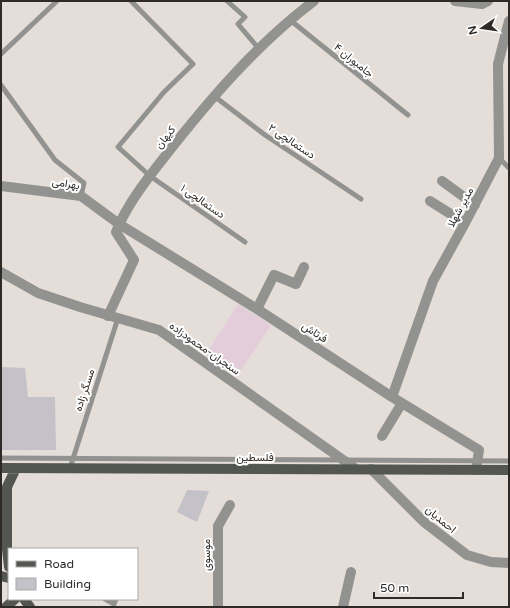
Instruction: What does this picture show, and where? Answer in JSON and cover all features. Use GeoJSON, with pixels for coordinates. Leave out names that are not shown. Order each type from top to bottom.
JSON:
{"type":"FeatureCollection","features":[{"type":"Feature","properties":{"kind":"main road","name":"فلسطین"},"geometry":{"type":"LineString","coordinates":[[1,468],[371,469],[477,466],[509,470]]}},
{"type":"Feature","properties":{"kind":"main road"},"geometry":{"type":"LineString","coordinates":[[8,550],[8,487],[16,468]]}},
{"type":"Feature","properties":{"kind":"street","name":"کیهان"},"geometry":{"type":"LineString","coordinates":[[119,224],[150,176],[214,96],[289,20],[314,1]]}},
{"type":"Feature","properties":{"kind":"street"},"geometry":{"type":"LineString","coordinates":[[455,1],[482,4],[488,1]]}},
{"type":"Feature","properties":{"kind":"street","name":"مدیر شهلا"},"geometry":{"type":"LineString","coordinates":[[392,397],[433,281],[466,224],[499,158],[498,64],[509,21]]}},
{"type":"Feature","properties":{"kind":"street"},"geometry":{"type":"LineString","coordinates":[[442,181],[476,204]]}},
{"type":"Feature","properties":{"kind":"street","name":"بهرامی"},"geometry":{"type":"LineString","coordinates":[[1,186],[81,196],[119,224]]}},
{"type":"Feature","properties":{"kind":"street"},"geometry":{"type":"LineString","coordinates":[[430,201],[466,224]]}},
{"type":"Feature","properties":{"kind":"street"},"geometry":{"type":"LineString","coordinates":[[108,316],[134,260],[116,232],[119,224]]}},
{"type":"Feature","properties":{"kind":"street","name":"فرتاش"},"geometry":{"type":"LineString","coordinates":[[119,224],[257,309],[392,397],[479,450],[477,466]]}},
{"type":"Feature","properties":{"kind":"street"},"geometry":{"type":"LineString","coordinates":[[257,309],[274,275],[296,284],[304,267]]}},
{"type":"Feature","properties":{"kind":"street","name":"سنجران-محمودزاده"},"geometry":{"type":"LineString","coordinates":[[1,272],[38,293],[108,316],[160,330],[356,469]]}},
{"type":"Feature","properties":{"kind":"street"},"geometry":{"type":"LineString","coordinates":[[382,436],[402,403]]}},
{"type":"Feature","properties":{"kind":"street","name":"احمدیان"},"geometry":{"type":"LineString","coordinates":[[371,469],[424,522],[467,555],[491,562],[509,563]]}},
{"type":"Feature","properties":{"kind":"street","name":"موسوی"},"geometry":{"type":"LineString","coordinates":[[218,607],[218,526],[230,505]]}},
{"type":"Feature","properties":{"kind":"street"},"geometry":{"type":"LineString","coordinates":[[343,607],[351,572]]}},
{"type":"Feature","properties":{"kind":"lane"},"geometry":{"type":"LineString","coordinates":[[1,54],[57,1]]}},
{"type":"Feature","properties":{"kind":"lane","name":"دستمالچی ۱"},"geometry":{"type":"LineString","coordinates":[[131,1],[193,64],[164,92],[118,147],[150,176],[245,242]]}},
{"type":"Feature","properties":{"kind":"lane"},"geometry":{"type":"LineString","coordinates":[[228,1],[245,17],[238,24],[260,49]]}},
{"type":"Feature","properties":{"kind":"lane","name":"جامبوران ۴"},"geometry":{"type":"LineString","coordinates":[[289,20],[408,115]]}},
{"type":"Feature","properties":{"kind":"lane"},"geometry":{"type":"LineString","coordinates":[[1,85],[55,160],[84,183],[81,196]]}},
{"type":"Feature","properties":{"kind":"lane","name":"دستمالچی ۲"},"geometry":{"type":"LineString","coordinates":[[214,96],[265,135],[361,199]]}},
{"type":"Feature","properties":{"kind":"lane"},"geometry":{"type":"LineString","coordinates":[[499,158],[509,168]]}},
{"type":"Feature","properties":{"kind":"lane","name":"مسگر زاده"},"geometry":{"type":"LineString","coordinates":[[70,468],[118,318]]}},
{"type":"Feature","properties":{"kind":"lane"},"geometry":{"type":"LineString","coordinates":[[1,458],[343,460],[477,466],[509,461]]}},
{"type":"Feature","properties":{"kind":"lane"},"geometry":{"type":"LineString","coordinates":[[107,600],[114,604],[116,600]]}},
{"type":"Feature","properties":{"kind":"shaded area"},"geometry":{"type":"Polygon","coordinates":[[[238,304],[271,325],[237,376],[206,354],[238,304]]]}},
{"type":"Feature","properties":{"kind":"building"},"geometry":{"type":"Polygon","coordinates":[[[1,367],[25,368],[28,397],[55,397],[56,450],[1,450],[1,367]]]}},
{"type":"Feature","properties":{"kind":"building"},"geometry":{"type":"Polygon","coordinates":[[[187,490],[209,491],[197,522],[177,512],[187,490]]]}}]}
